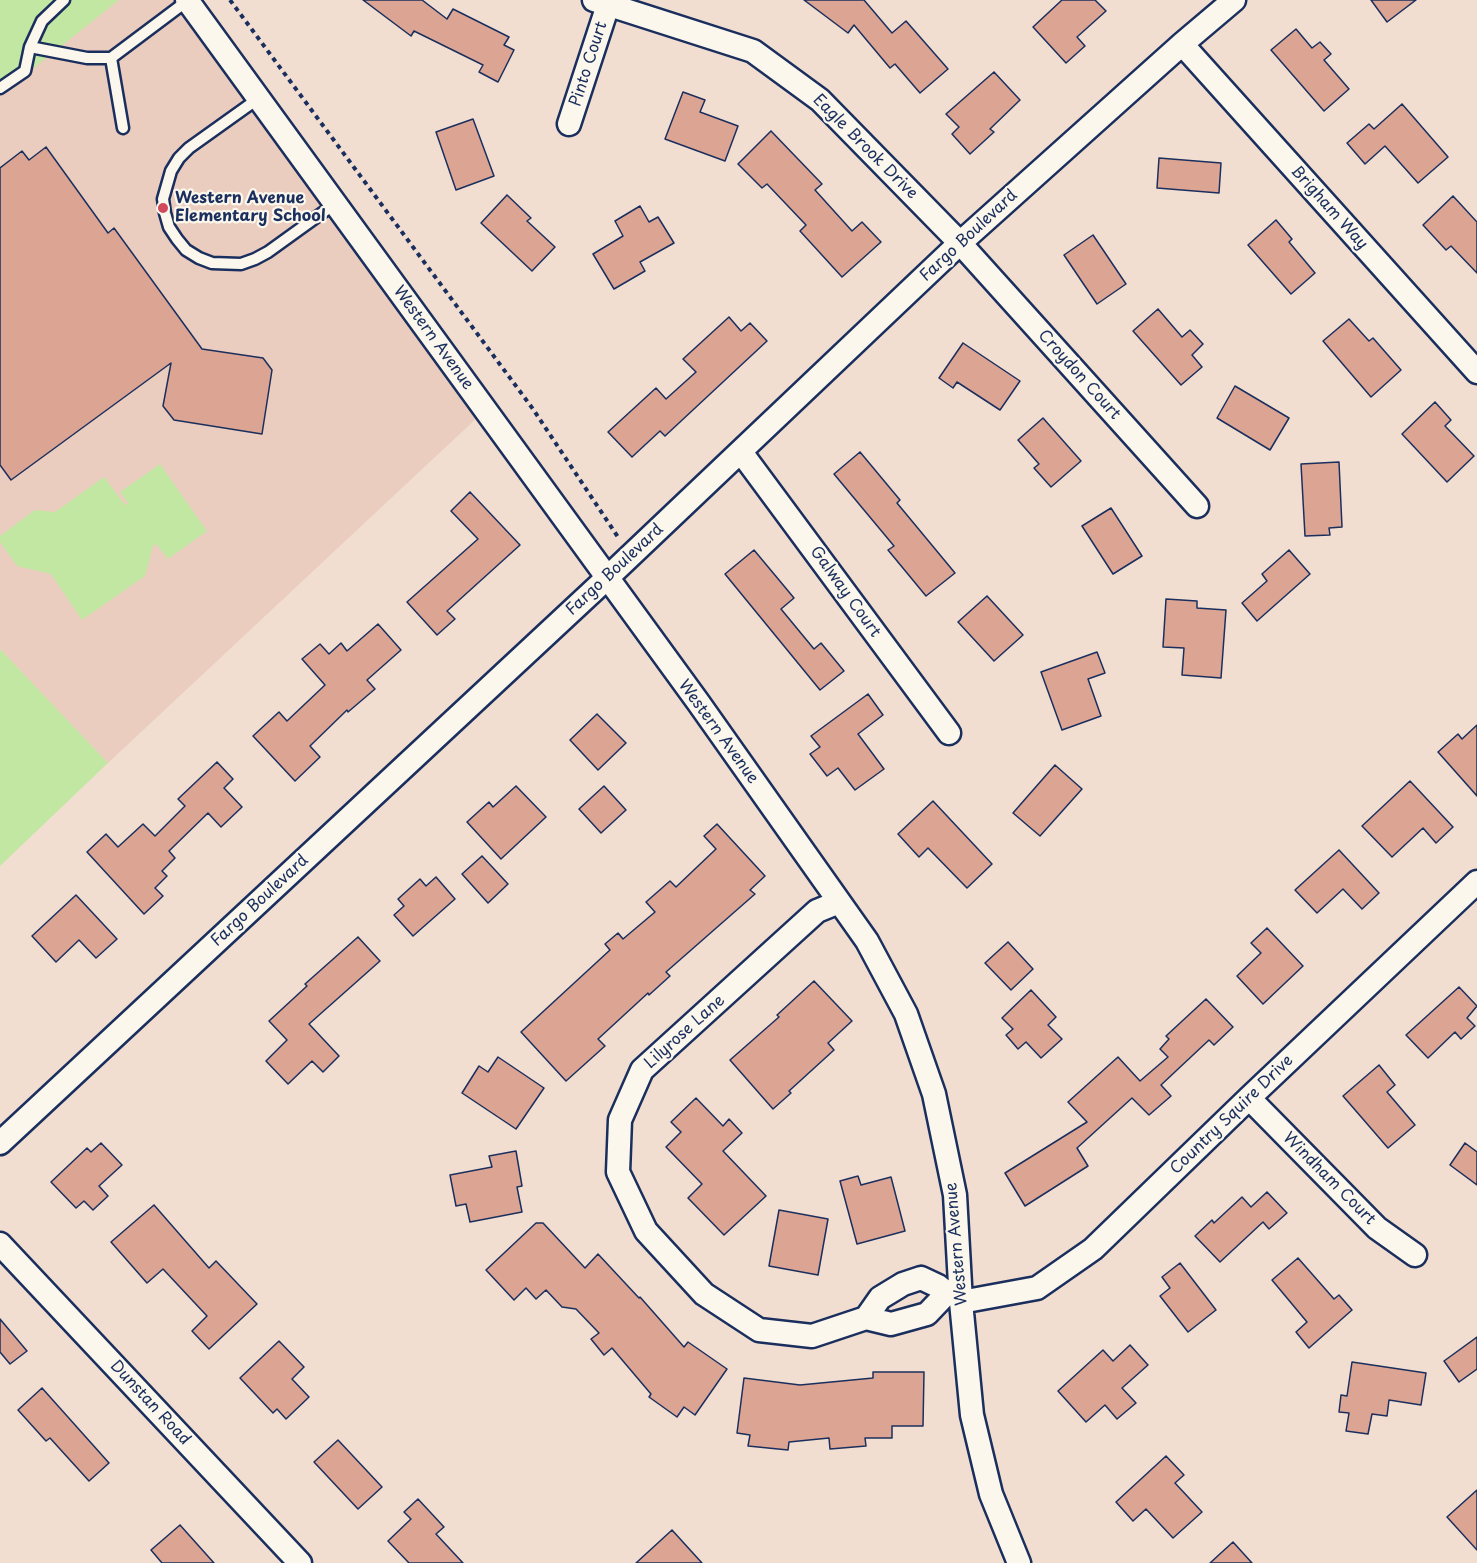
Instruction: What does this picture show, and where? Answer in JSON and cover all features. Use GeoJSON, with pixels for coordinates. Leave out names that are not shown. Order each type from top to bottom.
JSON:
{"type":"FeatureCollection","features":[{"type":"Feature","properties":{"kind":"street","name":"Western Avenue"},"geometry":{"type":"LineString","coordinates":[[187,0],[607,578],[867,941],[906,1014],[934,1094],[955,1195],[956,1295],[972,1415],[991,1494],[1017,1562]]}},
{"type":"Feature","properties":{"kind":"street","name":"Fargo Boulevard"},"geometry":{"type":"LineString","coordinates":[[0,1143],[607,578],[960,243],[1234,0]]}},
{"type":"Feature","properties":{"kind":"street","name":"Pinto Court"},"geometry":{"type":"LineString","coordinates":[[569,124],[601,2]]}},
{"type":"Feature","properties":{"kind":"street","name":"Eagle Brook Drive"},"geometry":{"type":"LineString","coordinates":[[601,2],[753,51],[820,100],[960,243]]}},
{"type":"Feature","properties":{"kind":"street","name":"Brigham Way"},"geometry":{"type":"LineString","coordinates":[[1182,44],[1477,372]]}},
{"type":"Feature","properties":{"kind":"street","name":"Croydon Court"},"geometry":{"type":"LineString","coordinates":[[960,243],[1197,506]]}},
{"type":"Feature","properties":{"kind":"street","name":"Galway Court"},"geometry":{"type":"LineString","coordinates":[[741,452],[949,733]]}},
{"type":"Feature","properties":{"kind":"street","name":"Country Squire Drive"},"geometry":{"type":"LineString","coordinates":[[956,1295],[1037,1288],[1093,1249],[1477,882]]}},
{"type":"Feature","properties":{"kind":"street","name":"Lilyrose Lane"},"geometry":{"type":"LineString","coordinates":[[839,902],[818,912],[642,1070],[620,1120],[618,1172],[646,1231],[704,1294],[759,1330],[812,1336],[866,1318]]}},
{"type":"Feature","properties":{"kind":"street","name":"Windham Court"},"geometry":{"type":"LineString","coordinates":[[1249,1098],[1377,1228],[1415,1255]]}},
{"type":"Feature","properties":{"kind":"street","name":"Dunstan Road"},"geometry":{"type":"LineString","coordinates":[[0,1244],[300,1563]]}},
{"type":"Feature","properties":{"kind":"street"},"geometry":{"type":"LineString","coordinates":[[921,1278],[956,1295],[927,1314],[891,1324],[866,1318],[880,1298],[903,1284],[921,1278]]}},
{"type":"Feature","properties":{"kind":"lane"},"geometry":{"type":"LineString","coordinates":[[0,88],[26,71],[30,47],[42,21],[64,0]]}},
{"type":"Feature","properties":{"kind":"lane"},"geometry":{"type":"LineString","coordinates":[[30,47],[87,58],[111,58],[187,0]]}},
{"type":"Feature","properties":{"kind":"lane"},"geometry":{"type":"LineString","coordinates":[[111,58],[123,128]]}},
{"type":"Feature","properties":{"kind":"lane"},"geometry":{"type":"LineString","coordinates":[[259,98],[189,148],[171,171],[166,184],[165,213],[169,227],[177,239],[186,250],[206,261],[227,265],[242,264],[255,260],[268,252],[336,203]]}},
{"type":"Feature","properties":{"kind":"path"},"geometry":{"type":"LineString","coordinates":[[230,0],[533,409],[630,555]]}},
{"type":"Feature","properties":{"kind":"shaded area","name":"Western Avenue Elementary School"},"geometry":{"type":"Polygon","coordinates":[[[0,0],[173,0],[480,415],[108,763],[0,649],[0,0]]]}},
{"type":"Feature","properties":{"kind":"green space"},"geometry":{"type":"Polygon","coordinates":[[[0,0],[119,0],[0,95],[0,0]]]}},
{"type":"Feature","properties":{"kind":"green space"},"geometry":{"type":"Polygon","coordinates":[[[160,464],[207,531],[168,559],[156,544],[153,546],[145,576],[82,620],[51,574],[17,566],[0,542],[0,536],[35,510],[55,512],[104,477],[125,505],[128,503],[120,492],[160,464]]]}},
{"type":"Feature","properties":{"kind":"green space"},"geometry":{"type":"Polygon","coordinates":[[[0,649],[108,763],[0,866],[0,649]]]}},
{"type":"Feature","properties":{"kind":"building"},"geometry":{"type":"Polygon","coordinates":[[[363,0],[422,0],[447,19],[453,9],[509,37],[504,45],[514,50],[498,82],[479,72],[483,65],[414,31],[411,36],[363,0]]]}},
{"type":"Feature","properties":{"kind":"building"},"geometry":{"type":"Polygon","coordinates":[[[804,0],[864,0],[892,33],[906,21],[948,69],[920,93],[895,64],[890,68],[854,25],[848,33],[804,0]]]}},
{"type":"Feature","properties":{"kind":"building"},"geometry":{"type":"Polygon","coordinates":[[[1062,0],[1095,0],[1106,11],[1077,37],[1085,46],[1066,63],[1033,27],[1062,0]]]}},
{"type":"Feature","properties":{"kind":"building"},"geometry":{"type":"Polygon","coordinates":[[[1371,0],[1416,0],[1387,22],[1371,0]]]}},
{"type":"Feature","properties":{"kind":"building"},"geometry":{"type":"Polygon","coordinates":[[[1296,29],[1312,48],[1320,42],[1331,54],[1324,60],[1349,89],[1324,111],[1271,50],[1296,29]]]}},
{"type":"Feature","properties":{"kind":"building"},"geometry":{"type":"Polygon","coordinates":[[[994,72],[1020,100],[990,129],[994,132],[970,154],[952,134],[959,127],[946,114],[994,72]]]}},
{"type":"Feature","properties":{"kind":"building"},"geometry":{"type":"Polygon","coordinates":[[[683,92],[705,100],[700,112],[738,126],[725,161],[665,139],[683,92]]]}},
{"type":"Feature","properties":{"kind":"building"},"geometry":{"type":"Polygon","coordinates":[[[1402,104],[1448,157],[1418,183],[1385,146],[1365,164],[1347,143],[1369,124],[1374,129],[1402,104]]]}},
{"type":"Feature","properties":{"kind":"building"},"geometry":{"type":"Polygon","coordinates":[[[473,119],[494,176],[456,190],[436,132],[473,119]]]}},
{"type":"Feature","properties":{"kind":"building"},"geometry":{"type":"Polygon","coordinates":[[[771,131],[822,184],[815,190],[852,231],[862,222],[881,242],[842,277],[800,231],[806,225],[767,184],[762,188],[738,164],[771,131]]]}},
{"type":"Feature","properties":{"kind":"building"},"geometry":{"type":"Polygon","coordinates":[[[46,147],[108,233],[114,228],[202,349],[263,358],[272,370],[262,434],[174,420],[163,406],[171,363],[11,480],[0,465],[0,168],[22,151],[29,160],[46,147]]]}},
{"type":"Feature","properties":{"kind":"building"},"geometry":{"type":"Polygon","coordinates":[[[1159,158],[1221,163],[1219,193],[1157,188],[1159,158]]]}},
{"type":"Feature","properties":{"kind":"building"},"geometry":{"type":"Polygon","coordinates":[[[507,195],[531,218],[527,221],[555,247],[532,271],[481,223],[507,195]]]}},
{"type":"Feature","properties":{"kind":"building"},"geometry":{"type":"Polygon","coordinates":[[[1453,196],[1477,222],[1477,273],[1451,246],[1446,250],[1423,225],[1453,196]]]}},
{"type":"Feature","properties":{"kind":"building"},"geometry":{"type":"Polygon","coordinates":[[[640,206],[649,222],[658,217],[674,243],[640,262],[645,271],[614,289],[593,254],[623,236],[615,221],[640,206]]]}},
{"type":"Feature","properties":{"kind":"building"},"geometry":{"type":"Polygon","coordinates":[[[1276,220],[1292,239],[1289,242],[1315,273],[1291,294],[1248,245],[1276,220]]]}},
{"type":"Feature","properties":{"kind":"building"},"geometry":{"type":"Polygon","coordinates":[[[1093,235],[1126,284],[1097,304],[1064,255],[1093,235]]]}},
{"type":"Feature","properties":{"kind":"building"},"geometry":{"type":"Polygon","coordinates":[[[1158,309],[1182,337],[1190,330],[1203,344],[1192,355],[1202,367],[1181,385],[1133,331],[1158,309]]]}},
{"type":"Feature","properties":{"kind":"building"},"geometry":{"type":"Polygon","coordinates":[[[729,317],[741,331],[750,323],[767,341],[665,436],[660,431],[632,457],[608,432],[656,388],[666,399],[696,372],[683,359],[729,317]]]}},
{"type":"Feature","properties":{"kind":"building"},"geometry":{"type":"Polygon","coordinates":[[[1349,319],[1369,341],[1373,338],[1401,370],[1371,397],[1323,341],[1349,319]]]}},
{"type":"Feature","properties":{"kind":"building"},"geometry":{"type":"Polygon","coordinates":[[[963,343],[1020,381],[1000,410],[957,382],[953,388],[939,378],[963,343]]]}},
{"type":"Feature","properties":{"kind":"building"},"geometry":{"type":"Polygon","coordinates":[[[1235,386],[1289,418],[1270,450],[1217,418],[1235,386]]]}},
{"type":"Feature","properties":{"kind":"building"},"geometry":{"type":"Polygon","coordinates":[[[1435,402],[1451,420],[1445,426],[1474,456],[1447,482],[1402,434],[1435,402]]]}},
{"type":"Feature","properties":{"kind":"building"},"geometry":{"type":"Polygon","coordinates":[[[1043,418],[1081,461],[1051,487],[1034,468],[1039,464],[1018,440],[1043,418]]]}},
{"type":"Feature","properties":{"kind":"building"},"geometry":{"type":"Polygon","coordinates":[[[860,452],[900,500],[897,503],[955,573],[926,596],[888,550],[894,546],[834,474],[860,452]]]}},
{"type":"Feature","properties":{"kind":"building"},"geometry":{"type":"Polygon","coordinates":[[[1339,462],[1342,527],[1329,528],[1330,535],[1305,536],[1301,464],[1339,462]]]}},
{"type":"Feature","properties":{"kind":"building"},"geometry":{"type":"Polygon","coordinates":[[[470,492],[520,545],[447,611],[455,619],[437,635],[407,602],[478,539],[451,511],[470,492]]]}},
{"type":"Feature","properties":{"kind":"building"},"geometry":{"type":"Polygon","coordinates":[[[1111,508],[1142,556],[1113,574],[1082,526],[1111,508]]]}},
{"type":"Feature","properties":{"kind":"building"},"geometry":{"type":"Polygon","coordinates":[[[754,550],[794,598],[781,609],[814,649],[821,643],[844,671],[820,690],[725,574],[754,550]]]}},
{"type":"Feature","properties":{"kind":"building"},"geometry":{"type":"Polygon","coordinates":[[[1289,550],[1310,574],[1257,621],[1242,603],[1267,581],[1262,574],[1289,550]]]}},
{"type":"Feature","properties":{"kind":"building"},"geometry":{"type":"Polygon","coordinates":[[[987,596],[1023,635],[994,661],[958,622],[987,596]]]}},
{"type":"Feature","properties":{"kind":"building"},"geometry":{"type":"Polygon","coordinates":[[[1166,599],[1197,601],[1197,608],[1226,610],[1221,678],[1182,675],[1184,648],[1163,647],[1166,599]]]}},
{"type":"Feature","properties":{"kind":"building"},"geometry":{"type":"Polygon","coordinates":[[[378,624],[401,650],[367,680],[375,689],[348,712],[347,710],[310,746],[320,757],[295,781],[253,736],[279,712],[287,721],[325,685],[302,659],[320,644],[329,654],[341,643],[347,651],[378,624]]]}},
{"type":"Feature","properties":{"kind":"building"},"geometry":{"type":"Polygon","coordinates":[[[1097,652],[1105,673],[1088,679],[1101,716],[1062,730],[1041,672],[1097,652]]]}},
{"type":"Feature","properties":{"kind":"building"},"geometry":{"type":"Polygon","coordinates":[[[868,694],[883,715],[858,734],[884,769],[855,790],[838,768],[827,776],[810,754],[820,747],[811,736],[868,694]]]}},
{"type":"Feature","properties":{"kind":"building"},"geometry":{"type":"Polygon","coordinates":[[[597,714],[626,743],[598,770],[570,740],[597,714]]]}},
{"type":"Feature","properties":{"kind":"building"},"geometry":{"type":"Polygon","coordinates":[[[1477,725],[1477,796],[1438,752],[1458,734],[1462,739],[1477,725]]]}},
{"type":"Feature","properties":{"kind":"building"},"geometry":{"type":"Polygon","coordinates":[[[217,762],[233,779],[224,788],[242,807],[221,827],[208,813],[169,851],[175,858],[162,871],[167,876],[155,888],[163,896],[144,914],[87,852],[106,834],[118,847],[143,824],[155,836],[185,806],[178,799],[217,762]]]}},
{"type":"Feature","properties":{"kind":"building"},"geometry":{"type":"Polygon","coordinates":[[[1055,765],[1082,789],[1040,836],[1013,813],[1055,765]]]}},
{"type":"Feature","properties":{"kind":"building"},"geometry":{"type":"Polygon","coordinates":[[[1410,781],[1453,827],[1436,843],[1423,828],[1392,857],[1362,826],[1410,781]]]}},
{"type":"Feature","properties":{"kind":"building"},"geometry":{"type":"Polygon","coordinates":[[[516,786],[546,817],[501,859],[467,822],[489,802],[493,807],[516,786]]]}},
{"type":"Feature","properties":{"kind":"building"},"geometry":{"type":"Polygon","coordinates":[[[604,786],[626,810],[601,833],[579,809],[604,786]]]}},
{"type":"Feature","properties":{"kind":"building"},"geometry":{"type":"Polygon","coordinates":[[[933,801],[992,864],[967,888],[928,848],[919,857],[898,834],[933,801]]]}},
{"type":"Feature","properties":{"kind":"building"},"geometry":{"type":"Polygon","coordinates":[[[717,824],[765,876],[750,890],[755,894],[666,972],[670,976],[598,1039],[605,1046],[566,1081],[521,1032],[610,950],[605,944],[618,933],[623,939],[655,912],[646,902],[670,881],[676,887],[716,849],[704,836],[717,824]]]}},
{"type":"Feature","properties":{"kind":"building"},"geometry":{"type":"Polygon","coordinates":[[[1339,850],[1379,893],[1362,909],[1343,889],[1317,913],[1295,890],[1339,850]]]}},
{"type":"Feature","properties":{"kind":"building"},"geometry":{"type":"Polygon","coordinates":[[[482,856],[508,884],[488,903],[462,874],[482,856]]]}},
{"type":"Feature","properties":{"kind":"building"},"geometry":{"type":"Polygon","coordinates":[[[436,877],[455,899],[413,936],[394,915],[404,906],[398,899],[420,879],[426,886],[436,877]]]}},
{"type":"Feature","properties":{"kind":"building"},"geometry":{"type":"Polygon","coordinates":[[[76,895],[117,939],[96,958],[79,940],[56,962],[32,936],[76,895]]]}},
{"type":"Feature","properties":{"kind":"building"},"geometry":{"type":"Polygon","coordinates":[[[1267,928],[1303,966],[1263,1004],[1237,976],[1261,953],[1251,943],[1267,928]]]}},
{"type":"Feature","properties":{"kind":"building"},"geometry":{"type":"Polygon","coordinates":[[[358,937],[380,961],[309,1024],[339,1056],[323,1072],[312,1061],[288,1084],[266,1061],[287,1040],[269,1021],[307,986],[305,984],[358,937]]]}},
{"type":"Feature","properties":{"kind":"building"},"geometry":{"type":"Polygon","coordinates":[[[1008,942],[1033,969],[1011,990],[985,963],[1008,942]]]}},
{"type":"Feature","properties":{"kind":"building"},"geometry":{"type":"Polygon","coordinates":[[[814,981],[852,1021],[828,1043],[834,1050],[789,1091],[791,1093],[773,1109],[730,1060],[779,1017],[777,1015],[814,981]]]}},
{"type":"Feature","properties":{"kind":"building"},"geometry":{"type":"Polygon","coordinates":[[[1459,987],[1477,1006],[1467,1018],[1475,1026],[1461,1039],[1455,1032],[1428,1058],[1406,1035],[1459,987]]]}},
{"type":"Feature","properties":{"kind":"building"},"geometry":{"type":"Polygon","coordinates":[[[1031,990],[1056,1017],[1048,1025],[1062,1039],[1041,1058],[1026,1042],[1018,1049],[1006,1035],[1013,1029],[1002,1018],[1031,990]]]}},
{"type":"Feature","properties":{"kind":"building"},"geometry":{"type":"Polygon","coordinates":[[[1206,999],[1233,1027],[1214,1045],[1209,1040],[1161,1085],[1171,1096],[1149,1115],[1132,1098],[1077,1148],[1088,1166],[1025,1206],[1005,1173],[1087,1122],[1068,1102],[1118,1057],[1140,1081],[1168,1057],[1160,1049],[1169,1039],[1166,1036],[1206,999]]]}},
{"type":"Feature","properties":{"kind":"building"},"geometry":{"type":"Polygon","coordinates":[[[498,1057],[544,1088],[516,1129],[462,1093],[479,1066],[488,1072],[498,1057]]]}},
{"type":"Feature","properties":{"kind":"building"},"geometry":{"type":"Polygon","coordinates":[[[1379,1065],[1395,1085],[1387,1092],[1415,1125],[1388,1148],[1343,1096],[1379,1065]]]}},
{"type":"Feature","properties":{"kind":"building"},"geometry":{"type":"Polygon","coordinates":[[[696,1098],[723,1126],[729,1119],[742,1133],[723,1151],[766,1196],[724,1235],[688,1198],[702,1184],[666,1147],[681,1132],[671,1122],[696,1098]]]}},
{"type":"Feature","properties":{"kind":"building"},"geometry":{"type":"Polygon","coordinates":[[[101,1143],[122,1165],[99,1186],[108,1196],[93,1210],[84,1201],[76,1208],[51,1182],[87,1148],[91,1152],[101,1143]]]}},
{"type":"Feature","properties":{"kind":"building"},"geometry":{"type":"Polygon","coordinates":[[[1465,1143],[1477,1152],[1477,1185],[1450,1165],[1465,1143]]]}},
{"type":"Feature","properties":{"kind":"building"},"geometry":{"type":"Polygon","coordinates":[[[516,1151],[522,1186],[517,1187],[522,1212],[470,1222],[466,1204],[456,1206],[450,1175],[492,1167],[489,1156],[516,1151]]]}},
{"type":"Feature","properties":{"kind":"building"},"geometry":{"type":"Polygon","coordinates":[[[858,1176],[861,1185],[891,1177],[905,1231],[857,1244],[840,1181],[858,1176]]]}},
{"type":"Feature","properties":{"kind":"building"},"geometry":{"type":"Polygon","coordinates":[[[1267,1192],[1287,1213],[1269,1229],[1263,1222],[1220,1262],[1195,1236],[1212,1220],[1214,1223],[1242,1197],[1251,1207],[1267,1192]]]}},
{"type":"Feature","properties":{"kind":"building"},"geometry":{"type":"Polygon","coordinates":[[[154,1205],[209,1268],[216,1261],[257,1304],[209,1349],[192,1331],[207,1316],[163,1269],[147,1283],[111,1242],[154,1205]]]}},
{"type":"Feature","properties":{"kind":"building"},"geometry":{"type":"Polygon","coordinates":[[[779,1210],[828,1219],[818,1275],[769,1266],[779,1210]]]}},
{"type":"Feature","properties":{"kind":"building"},"geometry":{"type":"Polygon","coordinates":[[[536,1223],[543,1223],[585,1268],[598,1254],[684,1347],[688,1342],[727,1369],[695,1415],[684,1407],[677,1417],[649,1397],[651,1394],[612,1348],[604,1355],[591,1339],[599,1333],[576,1309],[562,1307],[546,1290],[536,1299],[526,1288],[514,1300],[486,1270],[536,1223]]]}},
{"type":"Feature","properties":{"kind":"building"},"geometry":{"type":"Polygon","coordinates":[[[1298,1258],[1334,1299],[1339,1295],[1352,1310],[1309,1348],[1296,1332],[1307,1322],[1272,1280],[1298,1258]]]}},
{"type":"Feature","properties":{"kind":"building"},"geometry":{"type":"Polygon","coordinates":[[[1180,1263],[1216,1310],[1188,1332],[1160,1296],[1170,1288],[1162,1277],[1180,1263]]]}},
{"type":"Feature","properties":{"kind":"building"},"geometry":{"type":"Polygon","coordinates":[[[0,1319],[27,1351],[10,1364],[0,1352],[0,1319]]]}},
{"type":"Feature","properties":{"kind":"building"},"geometry":{"type":"Polygon","coordinates":[[[1477,1337],[1477,1369],[1459,1382],[1444,1361],[1477,1337]]]}},
{"type":"Feature","properties":{"kind":"building"},"geometry":{"type":"Polygon","coordinates":[[[279,1341],[304,1367],[292,1379],[309,1397],[286,1419],[277,1409],[273,1413],[240,1378],[279,1341]]]}},
{"type":"Feature","properties":{"kind":"building"},"geometry":{"type":"Polygon","coordinates":[[[1130,1345],[1148,1365],[1122,1388],[1136,1403],[1117,1419],[1105,1405],[1086,1422],[1058,1391],[1103,1350],[1113,1361],[1130,1345]]]}},
{"type":"Feature","properties":{"kind":"building"},"geometry":{"type":"Polygon","coordinates":[[[1352,1362],[1426,1373],[1421,1405],[1389,1400],[1387,1416],[1372,1414],[1368,1434],[1346,1431],[1349,1413],[1339,1412],[1341,1395],[1347,1396],[1352,1362]]]}},
{"type":"Feature","properties":{"kind":"building"},"geometry":{"type":"Polygon","coordinates":[[[873,1372],[924,1372],[923,1426],[892,1426],[892,1438],[865,1438],[866,1446],[830,1449],[829,1438],[789,1442],[788,1450],[748,1446],[750,1435],[737,1433],[744,1378],[800,1385],[873,1378],[873,1372]]]}},
{"type":"Feature","properties":{"kind":"building"},"geometry":{"type":"Polygon","coordinates":[[[42,1388],[109,1463],[89,1481],[50,1438],[46,1441],[18,1410],[42,1388]]]}},
{"type":"Feature","properties":{"kind":"building"},"geometry":{"type":"Polygon","coordinates":[[[338,1440],[382,1487],[358,1509],[314,1462],[338,1440]]]}},
{"type":"Feature","properties":{"kind":"building"},"geometry":{"type":"Polygon","coordinates":[[[1166,1456],[1184,1475],[1175,1483],[1202,1512],[1173,1538],[1146,1509],[1133,1521],[1116,1502],[1166,1456]]]}},
{"type":"Feature","properties":{"kind":"building"},"geometry":{"type":"Polygon","coordinates":[[[1477,1490],[1477,1550],[1447,1517],[1477,1490]]]}},
{"type":"Feature","properties":{"kind":"building"},"geometry":{"type":"Polygon","coordinates":[[[418,1499],[444,1527],[436,1534],[463,1563],[409,1563],[388,1541],[411,1519],[404,1512],[418,1499]]]}},
{"type":"Feature","properties":{"kind":"building"},"geometry":{"type":"Polygon","coordinates":[[[180,1525],[214,1563],[162,1563],[151,1550],[180,1525]]]}},
{"type":"Feature","properties":{"kind":"building"},"geometry":{"type":"Polygon","coordinates":[[[672,1530],[702,1563],[636,1563],[672,1530]]]}},
{"type":"Feature","properties":{"kind":"building"},"geometry":{"type":"Polygon","coordinates":[[[1233,1542],[1252,1563],[1210,1563],[1233,1542]]]}},
{"type":"Feature","properties":{"kind":"place","name":"Western Avenue Elementary School"},"geometry":{"type":"Point","coordinates":[163,208]}}]}
